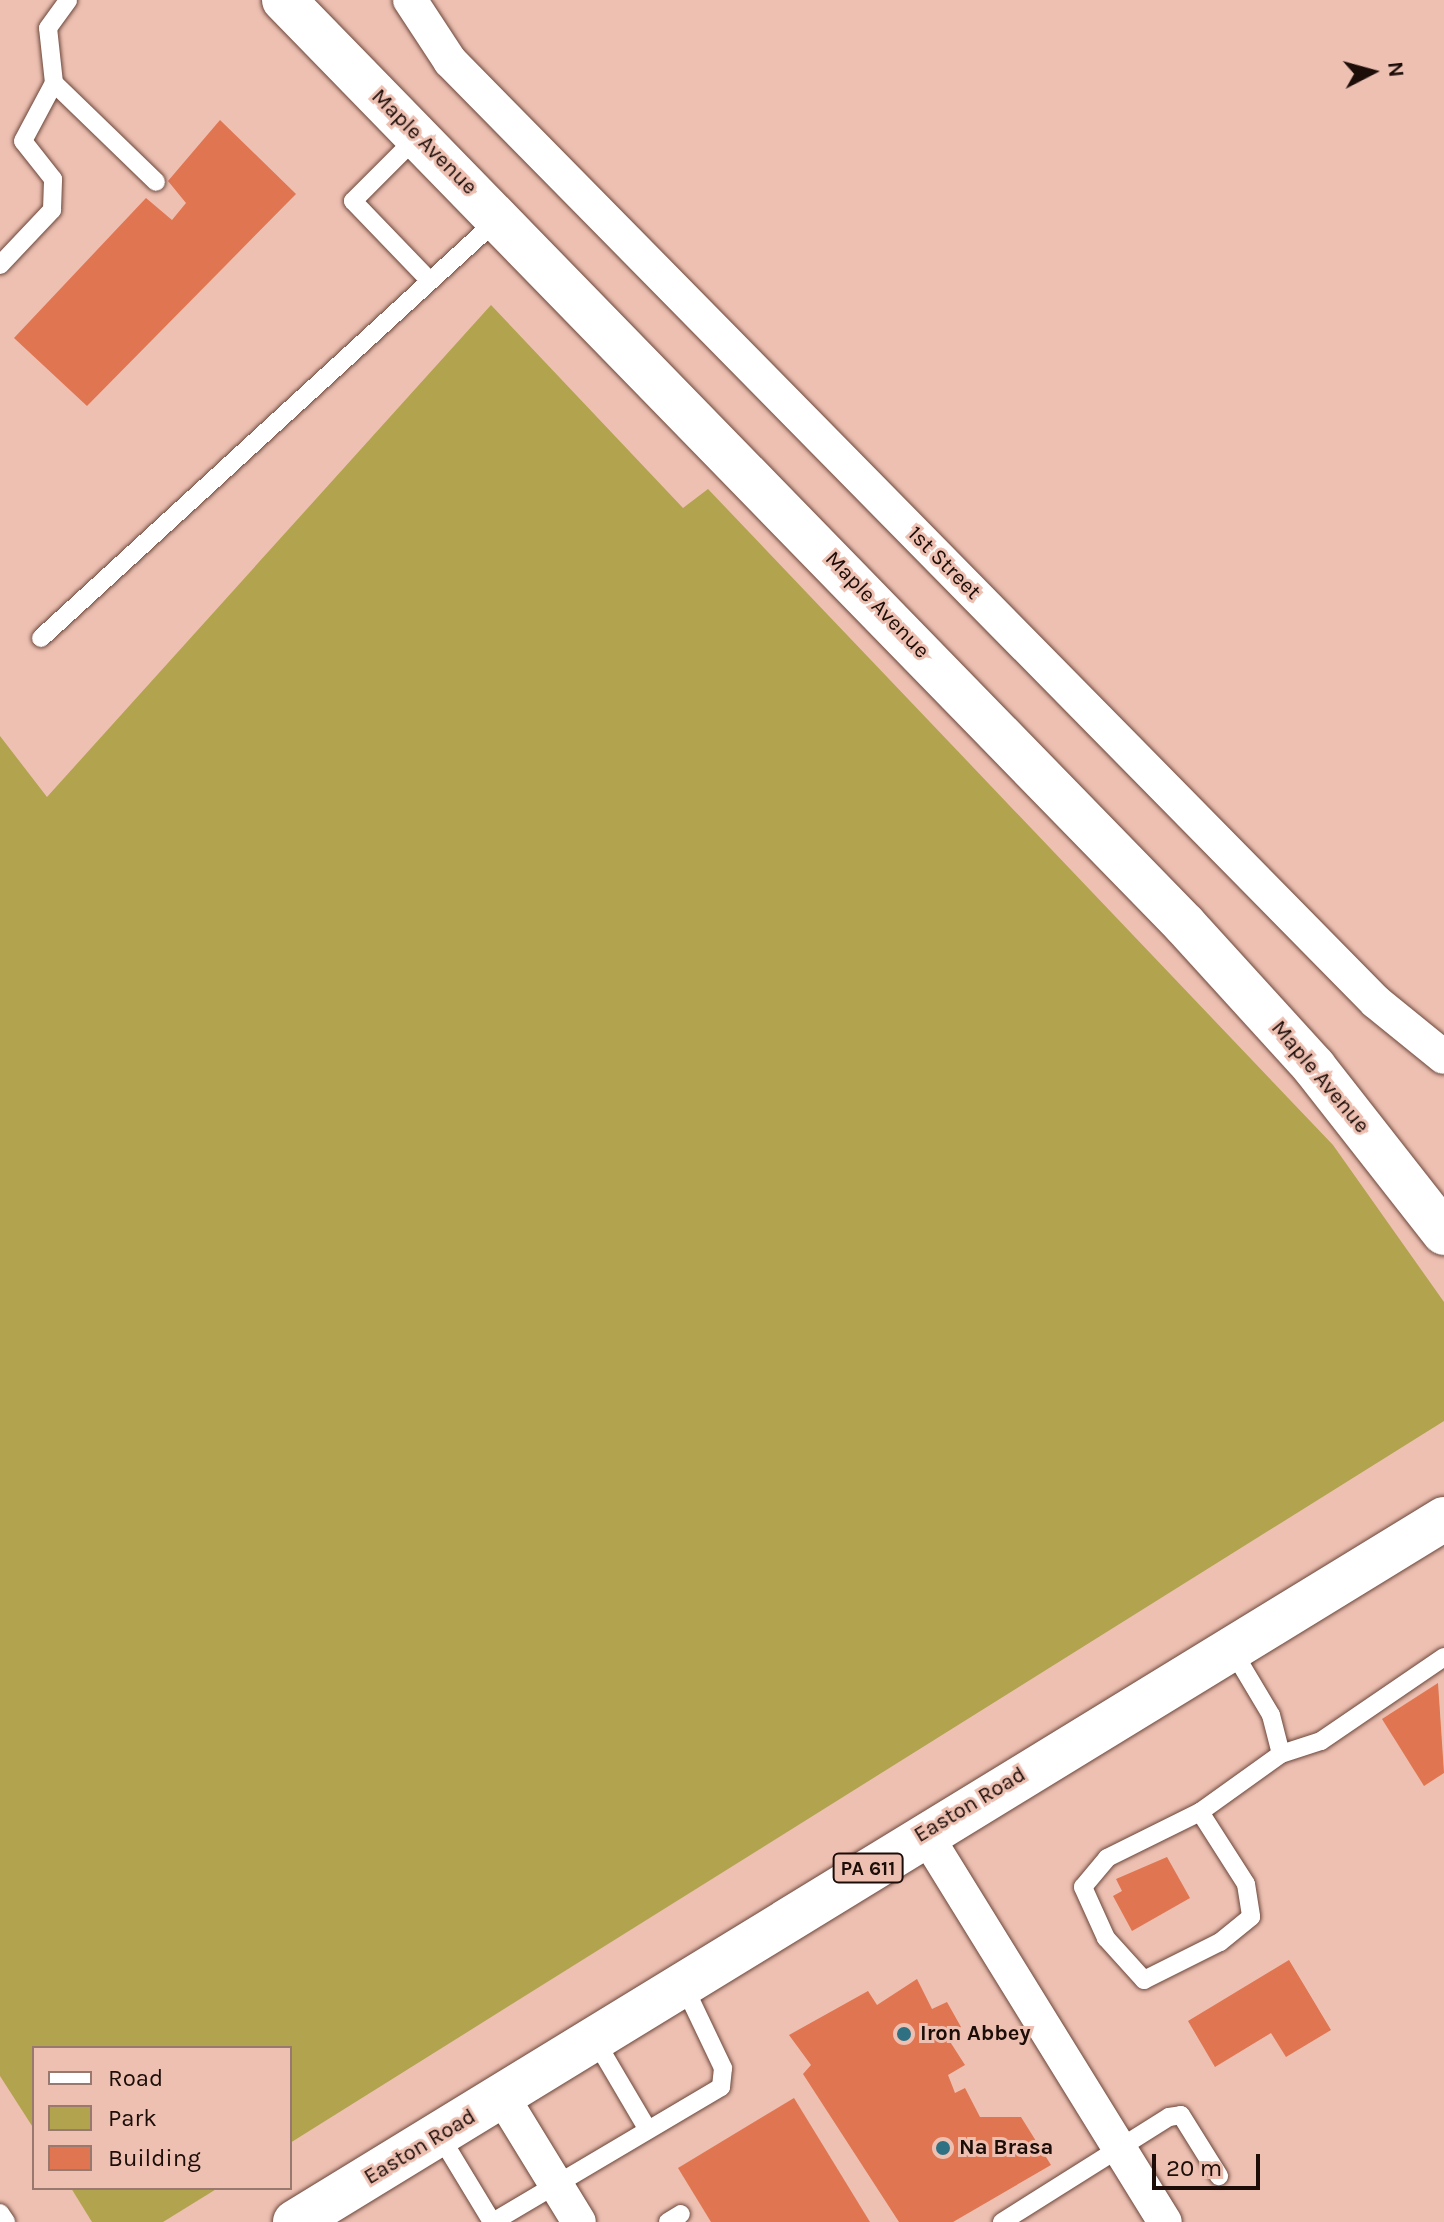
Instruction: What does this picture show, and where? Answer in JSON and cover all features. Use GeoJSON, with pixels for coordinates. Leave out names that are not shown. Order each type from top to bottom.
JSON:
{"type":"FeatureCollection","features":[{"type":"Feature","properties":{"kind":"main road","name":"Maple Avenue"},"geometry":{"type":"LineString","coordinates":[[284,0],[1185,925],[1314,1067],[1444,1233]]}},
{"type":"Feature","properties":{"kind":"main road","name":"Easton Road"},"geometry":{"type":"LineString","coordinates":[[295,2222],[503,2098],[924,1832],[1444,1519]]}},
{"type":"Feature","properties":{"kind":"street","name":"1st Street"},"geometry":{"type":"LineString","coordinates":[[410,0],[450,61],[1376,1002],[1444,1057]]}},
{"type":"Feature","properties":{"kind":"street"},"geometry":{"type":"LineString","coordinates":[[924,1832],[1165,2222]]}},
{"type":"Feature","properties":{"kind":"street"},"geometry":{"type":"LineString","coordinates":[[503,2098],[579,2222]]}},
{"type":"Feature","properties":{"kind":"lane"},"geometry":{"type":"LineString","coordinates":[[0,265],[52,210],[53,179],[23,141],[54,83],[48,28],[68,0]]}},
{"type":"Feature","properties":{"kind":"lane"},"geometry":{"type":"LineString","coordinates":[[54,83],[156,182]]}},
{"type":"Feature","properties":{"kind":"lane"},"geometry":{"type":"LineString","coordinates":[[418,136],[353,201],[429,280]]}},
{"type":"Feature","properties":{"kind":"lane"},"geometry":{"type":"LineString","coordinates":[[41,638],[499,218]]}},
{"type":"Feature","properties":{"kind":"lane"},"geometry":{"type":"LineString","coordinates":[[1231,1648],[1271,1715],[1281,1754]]}},
{"type":"Feature","properties":{"kind":"lane"},"geometry":{"type":"LineString","coordinates":[[1200,1812],[1246,1884],[1251,1917],[1207,1950],[1144,1980],[1106,1938],[1083,1887],[1107,1858],[1200,1812],[1281,1754],[1321,1741],[1444,1657]]}},
{"type":"Feature","properties":{"kind":"lane"},"geometry":{"type":"LineString","coordinates":[[440,2136],[492,2222],[721,2087],[723,2068],[683,1984]]}},
{"type":"Feature","properties":{"kind":"lane"},"geometry":{"type":"LineString","coordinates":[[595,2040],[648,2130]]}},
{"type":"Feature","properties":{"kind":"lane"},"geometry":{"type":"LineString","coordinates":[[1002,2222],[1028,2215],[1120,2148],[1181,2115],[1219,2176]]}},
{"type":"Feature","properties":{"kind":"lane"},"geometry":{"type":"LineString","coordinates":[[0,2213],[6,2222]]}},
{"type":"Feature","properties":{"kind":"green space"},"geometry":{"type":"Polygon","coordinates":[[[491,305],[683,508],[708,489],[1333,1145],[1444,1302],[1444,1421],[292,2142],[292,2046],[32,2046],[32,2126],[0,2076],[0,736],[47,797],[491,305]]]}},
{"type":"Feature","properties":{"kind":"green space"},"geometry":{"type":"Polygon","coordinates":[[[72,2190],[215,2190],[163,2222],[92,2222],[72,2190]]]}},
{"type":"Feature","properties":{"kind":"building"},"geometry":{"type":"Polygon","coordinates":[[[220,120],[296,194],[87,406],[14,338],[146,198],[172,220],[186,203],[168,181],[220,120]]]}},
{"type":"Feature","properties":{"kind":"building"},"geometry":{"type":"Polygon","coordinates":[[[1438,1683],[1444,1773],[1424,1786],[1382,1719],[1438,1683]]]}},
{"type":"Feature","properties":{"kind":"building"},"geometry":{"type":"Polygon","coordinates":[[[1167,1857],[1190,1898],[1132,1931],[1113,1896],[1122,1891],[1116,1879],[1167,1857]]]}},
{"type":"Feature","properties":{"kind":"building"},"geometry":{"type":"Polygon","coordinates":[[[1289,1960],[1331,2030],[1286,2057],[1271,2033],[1215,2067],[1188,2021],[1289,1960]]]}},
{"type":"Feature","properties":{"kind":"building"},"geometry":{"type":"Polygon","coordinates":[[[917,1979],[932,2009],[947,2002],[961,2027],[947,2037],[965,2065],[948,2075],[955,2093],[965,2088],[980,2117],[1021,2117],[1051,2165],[953,2222],[899,2222],[803,2074],[811,2065],[789,2035],[868,1991],[877,2005],[917,1979]]]}},
{"type":"Feature","properties":{"kind":"building"},"geometry":{"type":"Polygon","coordinates":[[[794,2098],[870,2222],[711,2222],[678,2168],[794,2098]]]}},
{"type":"Feature","properties":{"kind":"place","name":"Iron Abbey"},"geometry":{"type":"Point","coordinates":[904,2034]}},
{"type":"Feature","properties":{"kind":"place","name":"Na Brasa"},"geometry":{"type":"Point","coordinates":[943,2148]}}]}
